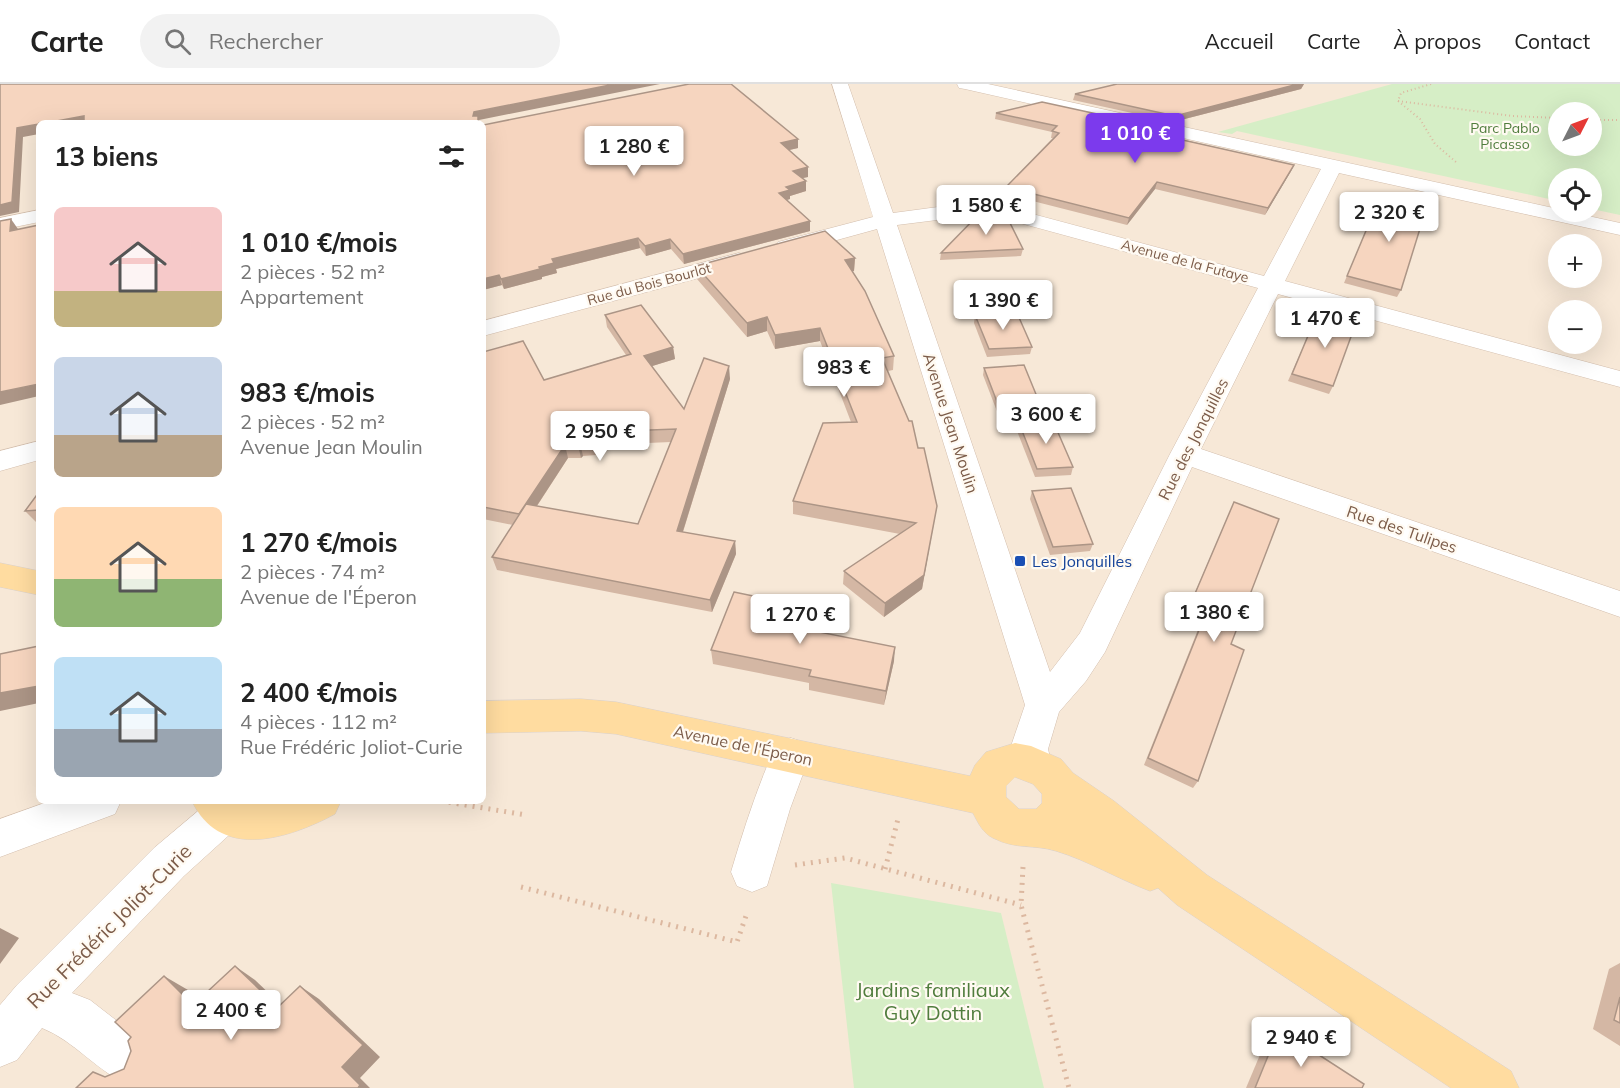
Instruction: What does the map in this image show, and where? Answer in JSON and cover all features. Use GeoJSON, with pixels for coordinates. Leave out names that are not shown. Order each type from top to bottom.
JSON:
{"type":"FeatureCollection","features":[{"type":"Feature","properties":{"kind":"main road"},"geometry":{"type":"LineString","coordinates":[[0,575],[36,582]]}},
{"type":"Feature","properties":{"kind":"main road","name":"Avenue de l'Éperon"},"geometry":{"type":"LineString","coordinates":[[488,720],[581,715],[616,718],[986,798]]}},
{"type":"Feature","properties":{"kind":"main road"},"geometry":{"type":"LineString","coordinates":[[1192,890],[1092,844],[1034,829],[1011,826],[999,819],[986,798],[989,775],[996,767],[1007,762],[1046,774],[1100,814],[1192,890],[1494,1088]]}},
{"type":"Feature","properties":{"kind":"main road"},"geometry":{"type":"LineString","coordinates":[[1034,829],[1054,822],[1062,811],[1063,799],[1046,774]]}},
{"type":"Feature","properties":{"kind":"main road"},"geometry":{"type":"LineString","coordinates":[[218,807],[246,821],[274,820],[302,812],[316,804]]}},
{"type":"Feature","properties":{"kind":"street","name":"Avenue Jean Moulin"},"geometry":{"type":"LineString","coordinates":[[840,84],[1042,705]]}},
{"type":"Feature","properties":{"kind":"street"},"geometry":{"type":"LineString","coordinates":[[965,84],[1620,229]]}},
{"type":"Feature","properties":{"kind":"street"},"geometry":{"type":"LineString","coordinates":[[1030,98],[1043,90],[1055,87]]}},
{"type":"Feature","properties":{"kind":"street","name":"Rue des Jonquilles"},"geometry":{"type":"LineString","coordinates":[[1042,705],[1073,671],[1093,642],[1184,454],[1333,165]]}},
{"type":"Feature","properties":{"kind":"street","name":"Avenue de la Futaye"},"geometry":{"type":"LineString","coordinates":[[885,219],[905,215],[989,211],[1010,214],[1620,379]]}},
{"type":"Feature","properties":{"kind":"street"},"geometry":{"type":"LineString","coordinates":[[0,224],[36,217]]}},
{"type":"Feature","properties":{"kind":"street","name":"Rue du Bois Bourlot"},"geometry":{"type":"LineString","coordinates":[[486,328],[885,219]]}},
{"type":"Feature","properties":{"kind":"street"},"geometry":{"type":"LineString","coordinates":[[0,461],[36,451]]}},
{"type":"Feature","properties":{"kind":"street","name":"Rue des Tulipes"},"geometry":{"type":"LineString","coordinates":[[1184,454],[1620,604]]}},
{"type":"Feature","properties":{"kind":"street"},"geometry":{"type":"LineString","coordinates":[[1042,705],[1029,749],[1046,774]]}},
{"type":"Feature","properties":{"kind":"street"},"geometry":{"type":"LineString","coordinates":[[752,872],[770,809],[791,755]]}},
{"type":"Feature","properties":{"kind":"street"},"geometry":{"type":"LineString","coordinates":[[0,838],[93,804]]}},
{"type":"Feature","properties":{"kind":"street","name":"Rue Frédéric Joliot-Curie"},"geometry":{"type":"LineString","coordinates":[[0,1043],[33,1001],[169,862],[218,807]]}},
{"type":"Feature","properties":{"kind":"street"},"geometry":{"type":"LineString","coordinates":[[33,1001],[73,1017],[131,1062]]}},
{"type":"Feature","properties":{"kind":"path"},"geometry":{"type":"LineString","coordinates":[[1398,101],[1401,93],[1431,84]]}},
{"type":"Feature","properties":{"kind":"path"},"geometry":{"type":"LineString","coordinates":[[1398,101],[1512,116],[1548,118]]}},
{"type":"Feature","properties":{"kind":"path"},"geometry":{"type":"LineString","coordinates":[[1398,101],[1420,118],[1435,144],[1455,162],[1465,165]]}},
{"type":"Feature","properties":{"kind":"path"},"geometry":{"type":"LineString","coordinates":[[1602,120],[1620,120]]}},
{"type":"Feature","properties":{"kind":"path"},"geometry":{"type":"LineString","coordinates":[[885,868],[909,780]]}},
{"type":"Feature","properties":{"kind":"path"},"geometry":{"type":"LineString","coordinates":[[459,804],[526,815]]}},
{"type":"Feature","properties":{"kind":"path"},"geometry":{"type":"LineString","coordinates":[[1034,829],[1021,905],[1069,1088]]}},
{"type":"Feature","properties":{"kind":"path"},"geometry":{"type":"LineString","coordinates":[[521,887],[737,942],[753,895],[752,872],[845,858],[1021,905]]}},
{"type":"Feature","properties":{"kind":"shaded area"},"geometry":{"type":"Polygon","coordinates":[[[0,84],[1620,84],[1620,1088],[0,1088],[0,84]]]}},
{"type":"Feature","properties":{"kind":"green space","name":"Parc Pablo Picasso"},"geometry":{"type":"Polygon","coordinates":[[[1392,84],[1620,84],[1620,215],[1602,211],[1602,168],[1548,168],[1548,199],[1237,131],[1232,134],[1218,132],[1392,84]]]}},
{"type":"Feature","properties":{"kind":"green space","name":"Jardins familiaux Guy Dottin"},"geometry":{"type":"Polygon","coordinates":[[[831,883],[1001,913],[1044,1088],[854,1088],[831,883]]]}},
{"type":"Feature","properties":{"kind":"building"},"geometry":{"type":"Polygon","coordinates":[[[0,84],[615,84],[474,112],[473,116],[478,116],[478,120],[84,120],[84,116],[62,120],[36,120],[36,125],[17,128],[12,202],[0,205],[0,84]]]}},
{"type":"Feature","properties":{"kind":"building"},"geometry":{"type":"Polygon","coordinates":[[[689,84],[731,84],[798,139],[781,143],[808,167],[793,171],[806,181],[786,187],[790,190],[779,193],[810,221],[683,254],[670,239],[645,246],[638,238],[552,259],[554,263],[539,267],[540,269],[501,279],[499,275],[486,278],[486,124],[689,84]]]}},
{"type":"Feature","properties":{"kind":"building"},"geometry":{"type":"Polygon","coordinates":[[[1117,84],[1298,84],[1175,116],[1075,94],[1117,84]]]}},
{"type":"Feature","properties":{"kind":"building"},"geometry":{"type":"Polygon","coordinates":[[[1042,102],[1143,124],[1129,128],[1294,165],[1268,208],[1157,182],[1129,218],[1006,187],[1059,133],[1052,131],[1057,126],[996,113],[1042,102]]]}},
{"type":"Feature","properties":{"kind":"building"},"geometry":{"type":"Polygon","coordinates":[[[1381,195],[1427,206],[1401,290],[1347,276],[1381,195]]]}},
{"type":"Feature","properties":{"kind":"building"},"geometry":{"type":"Polygon","coordinates":[[[980,213],[1006,215],[1023,249],[941,253],[980,213]]]}},
{"type":"Feature","properties":{"kind":"building"},"geometry":{"type":"Polygon","coordinates":[[[11,219],[10,231],[36,226],[36,385],[0,392],[0,221],[11,219]]]}},
{"type":"Feature","properties":{"kind":"building"},"geometry":{"type":"Polygon","coordinates":[[[825,231],[855,258],[845,260],[865,291],[894,356],[882,358],[909,421],[912,421],[918,448],[924,448],[937,506],[924,575],[885,603],[844,571],[916,523],[793,501],[823,423],[857,422],[820,328],[775,335],[767,317],[747,323],[696,266],[825,231]]]}},
{"type":"Feature","properties":{"kind":"building"},"geometry":{"type":"Polygon","coordinates":[[[641,305],[673,347],[644,356],[684,409],[704,358],[729,366],[677,531],[735,541],[710,600],[492,557],[526,504],[638,524],[676,429],[597,432],[593,443],[565,445],[519,514],[486,508],[486,351],[523,341],[544,380],[631,354],[605,315],[641,305]]]}},
{"type":"Feature","properties":{"kind":"building"},"geometry":{"type":"Polygon","coordinates":[[[1318,312],[1356,323],[1333,386],[1292,374],[1318,312]]]}},
{"type":"Feature","properties":{"kind":"building"},"geometry":{"type":"Polygon","coordinates":[[[1017,313],[1032,347],[989,349],[975,315],[1017,313]]]}},
{"type":"Feature","properties":{"kind":"building"},"geometry":{"type":"Polygon","coordinates":[[[1024,365],[1040,404],[999,407],[984,368],[1024,365]]]}},
{"type":"Feature","properties":{"kind":"building"},"geometry":{"type":"Polygon","coordinates":[[[1053,421],[1073,467],[1037,469],[1019,423],[1053,421]]]}},
{"type":"Feature","properties":{"kind":"building"},"geometry":{"type":"Polygon","coordinates":[[[1071,488],[1093,544],[1053,547],[1032,491],[1071,488]]]}},
{"type":"Feature","properties":{"kind":"building"},"geometry":{"type":"Polygon","coordinates":[[[36,496],[36,510],[25,511],[36,496]]]}},
{"type":"Feature","properties":{"kind":"building"},"geometry":{"type":"Polygon","coordinates":[[[1234,502],[1279,519],[1231,644],[1244,650],[1198,781],[1148,758],[1207,610],[1191,603],[1234,502]]]}},
{"type":"Feature","properties":{"kind":"building"},"geometry":{"type":"Polygon","coordinates":[[[734,592],[791,604],[784,625],[895,647],[886,691],[809,676],[811,670],[711,650],[734,592]]]}},
{"type":"Feature","properties":{"kind":"building"},"geometry":{"type":"Polygon","coordinates":[[[36,647],[36,687],[0,693],[0,654],[36,647]]]}},
{"type":"Feature","properties":{"kind":"building"},"geometry":{"type":"Polygon","coordinates":[[[235,966],[278,1007],[300,986],[363,1045],[342,1067],[360,1085],[358,1088],[76,1088],[93,1072],[105,1077],[124,1069],[131,1051],[128,1041],[131,1037],[115,1022],[164,976],[193,1005],[235,966]]]}},
{"type":"Feature","properties":{"kind":"building"},"geometry":{"type":"Polygon","coordinates":[[[1620,997],[1620,1023],[1614,1020],[1620,997]]]}},
{"type":"Feature","properties":{"kind":"building"},"geometry":{"type":"Polygon","coordinates":[[[1279,1029],[1364,1084],[1362,1088],[1255,1088],[1279,1029]]]}},
{"type":"Feature","properties":{"kind":"place","name":"Les Jonquilles"},"geometry":{"type":"Point","coordinates":[1020,561]}}]}
